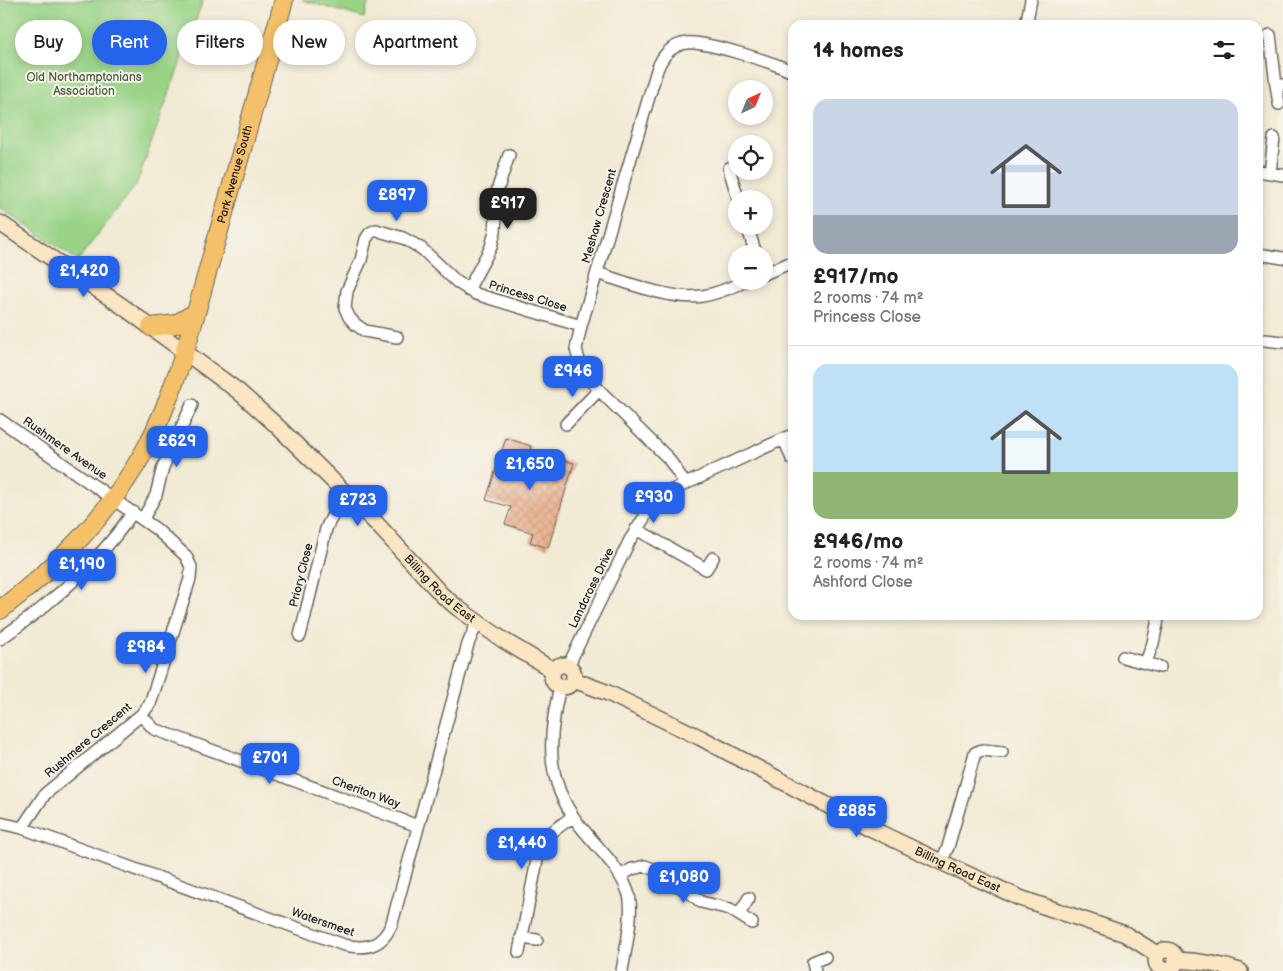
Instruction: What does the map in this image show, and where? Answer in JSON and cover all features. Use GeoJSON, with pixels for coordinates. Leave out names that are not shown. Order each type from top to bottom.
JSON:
{"type":"FeatureCollection","features":[{"type":"Feature","properties":{"kind":"main road","name":"Park Avenue South"},"geometry":{"type":"LineString","coordinates":[[0,610],[54,566],[95,524],[145,450],[155,429],[172,388],[196,313],[284,0]]}},
{"type":"Feature","properties":{"kind":"main road"},"geometry":{"type":"LineString","coordinates":[[151,327],[176,324],[196,313]]}},
{"type":"Feature","properties":{"kind":"street"},"geometry":{"type":"LineString","coordinates":[[1027,20],[1031,0]]}},
{"type":"Feature","properties":{"kind":"street"},"geometry":{"type":"LineString","coordinates":[[1270,35],[1280,85],[1279,104]]}},
{"type":"Feature","properties":{"kind":"street","name":"Meshaw Crescent"},"geometry":{"type":"LineString","coordinates":[[685,483],[668,458],[586,376],[578,363],[576,349],[581,326],[657,70],[664,56],[677,46],[695,43],[775,64],[788,70]]}},
{"type":"Feature","properties":{"kind":"street"},"geometry":{"type":"LineString","coordinates":[[1270,173],[1274,138]]}},
{"type":"Feature","properties":{"kind":"street","name":"Princess Close"},"geometry":{"type":"LineString","coordinates":[[468,290],[491,247],[495,231],[498,188],[509,155]]}},
{"type":"Feature","properties":{"kind":"street"},"geometry":{"type":"LineString","coordinates":[[1263,172],[1283,175]]}},
{"type":"Feature","properties":{"kind":"street","name":"Billing Road East"},"geometry":{"type":"LineString","coordinates":[[0,223],[184,350],[246,398],[376,523],[442,595],[477,623],[561,668]]}},
{"type":"Feature","properties":{"kind":"street","name":"Princess Close"},"geometry":{"type":"LineString","coordinates":[[397,337],[365,331],[355,324],[345,308],[347,291],[361,260],[366,239],[370,233],[376,230],[412,243],[468,290],[484,297],[581,326]]}},
{"type":"Feature","properties":{"kind":"street"},"geometry":{"type":"LineString","coordinates":[[1263,255],[1283,258]]}},
{"type":"Feature","properties":{"kind":"street"},"geometry":{"type":"LineString","coordinates":[[773,270],[788,264]]}},
{"type":"Feature","properties":{"kind":"street"},"geometry":{"type":"LineString","coordinates":[[597,274],[644,288],[684,297],[702,296],[728,288]]}},
{"type":"Feature","properties":{"kind":"street"},"geometry":{"type":"LineString","coordinates":[[1265,340],[1283,342]]}},
{"type":"Feature","properties":{"kind":"street"},"geometry":{"type":"LineString","coordinates":[[566,424],[599,390]]}},
{"type":"Feature","properties":{"kind":"street"},"geometry":{"type":"LineString","coordinates":[[0,640],[48,604],[73,582],[156,495],[163,467],[192,406]]}},
{"type":"Feature","properties":{"kind":"street","name":"Rushmere Avenue"},"geometry":{"type":"LineString","coordinates":[[0,420],[113,499]]}},
{"type":"Feature","properties":{"kind":"street","name":"Landcross Drive"},"geometry":{"type":"LineString","coordinates":[[561,668],[647,512],[662,497],[685,483],[788,437]]}},
{"type":"Feature","properties":{"kind":"street","name":"Priory Close"},"geometry":{"type":"LineString","coordinates":[[300,636],[326,529],[331,518],[348,496]]}},
{"type":"Feature","properties":{"kind":"street","name":"Rushmere Crescent"},"geometry":{"type":"LineString","coordinates":[[22,828],[45,794],[141,715],[150,704],[190,579],[191,567],[180,549],[113,499]]}},
{"type":"Feature","properties":{"kind":"street"},"geometry":{"type":"LineString","coordinates":[[636,529],[703,573],[713,558]]}},
{"type":"Feature","properties":{"kind":"street"},"geometry":{"type":"LineString","coordinates":[[1146,662],[1153,643],[1158,620]]}},
{"type":"Feature","properties":{"kind":"street","name":"Watersmeet"},"geometry":{"type":"LineString","coordinates":[[0,823],[22,828],[344,945],[355,948],[368,947],[388,934],[392,923],[468,644],[477,623]]}},
{"type":"Feature","properties":{"kind":"street"},"geometry":{"type":"LineString","coordinates":[[1123,657],[1160,666]]}},
{"type":"Feature","properties":{"kind":"street"},"geometry":{"type":"LineString","coordinates":[[561,668],[572,669],[575,674],[571,685],[566,688],[554,683],[552,677],[561,668]]}},
{"type":"Feature","properties":{"kind":"street","name":"Billing Road East"},"geometry":{"type":"LineString","coordinates":[[574,680],[608,693],[701,738],[872,829],[1020,898],[1125,934],[1157,954],[1163,950],[1170,951],[1176,960],[1197,961],[1240,971]]}},
{"type":"Feature","properties":{"kind":"street"},"geometry":{"type":"LineString","coordinates":[[560,687],[553,729],[552,765],[560,796],[572,817],[602,850],[629,893],[630,922],[622,971]]}},
{"type":"Feature","properties":{"kind":"street","name":"Cheriton Way"},"geometry":{"type":"LineString","coordinates":[[141,715],[154,729],[418,826]]}},
{"type":"Feature","properties":{"kind":"street"},"geometry":{"type":"LineString","coordinates":[[940,862],[948,847],[975,753],[982,750],[1002,752]]}},
{"type":"Feature","properties":{"kind":"street"},"geometry":{"type":"LineString","coordinates":[[519,952],[541,840],[572,817]]}},
{"type":"Feature","properties":{"kind":"street"},"geometry":{"type":"LineString","coordinates":[[620,876],[632,869],[645,866],[656,870],[666,882],[686,889],[701,902],[730,909],[752,923]]}},
{"type":"Feature","properties":{"kind":"street"},"geometry":{"type":"LineString","coordinates":[[739,914],[749,898]]}},
{"type":"Feature","properties":{"kind":"street"},"geometry":{"type":"LineString","coordinates":[[521,938],[537,940]]}},
{"type":"Feature","properties":{"kind":"street"},"geometry":{"type":"LineString","coordinates":[[1157,954],[1156,962],[1162,970],[1170,969],[1176,960]]}},
{"type":"Feature","properties":{"kind":"street"},"geometry":{"type":"LineString","coordinates":[[815,971],[813,962],[825,957]]}},
{"type":"Feature","properties":{"kind":"green space","name":"Old Northamptonians Association"},"geometry":{"type":"Polygon","coordinates":[[[0,0],[203,0],[196,20],[177,20],[177,65],[179,65],[136,185],[78,260],[0,208],[0,0]]]}},
{"type":"Feature","properties":{"kind":"green space"},"geometry":{"type":"Polygon","coordinates":[[[302,0],[369,0],[364,18],[302,0]]]}},
{"type":"Feature","properties":{"kind":"building"},"geometry":{"type":"Polygon","coordinates":[[[506,438],[531,446],[529,452],[540,456],[537,466],[555,472],[559,459],[574,463],[548,548],[530,542],[533,533],[505,524],[511,507],[486,500],[506,438]]]}}]}
